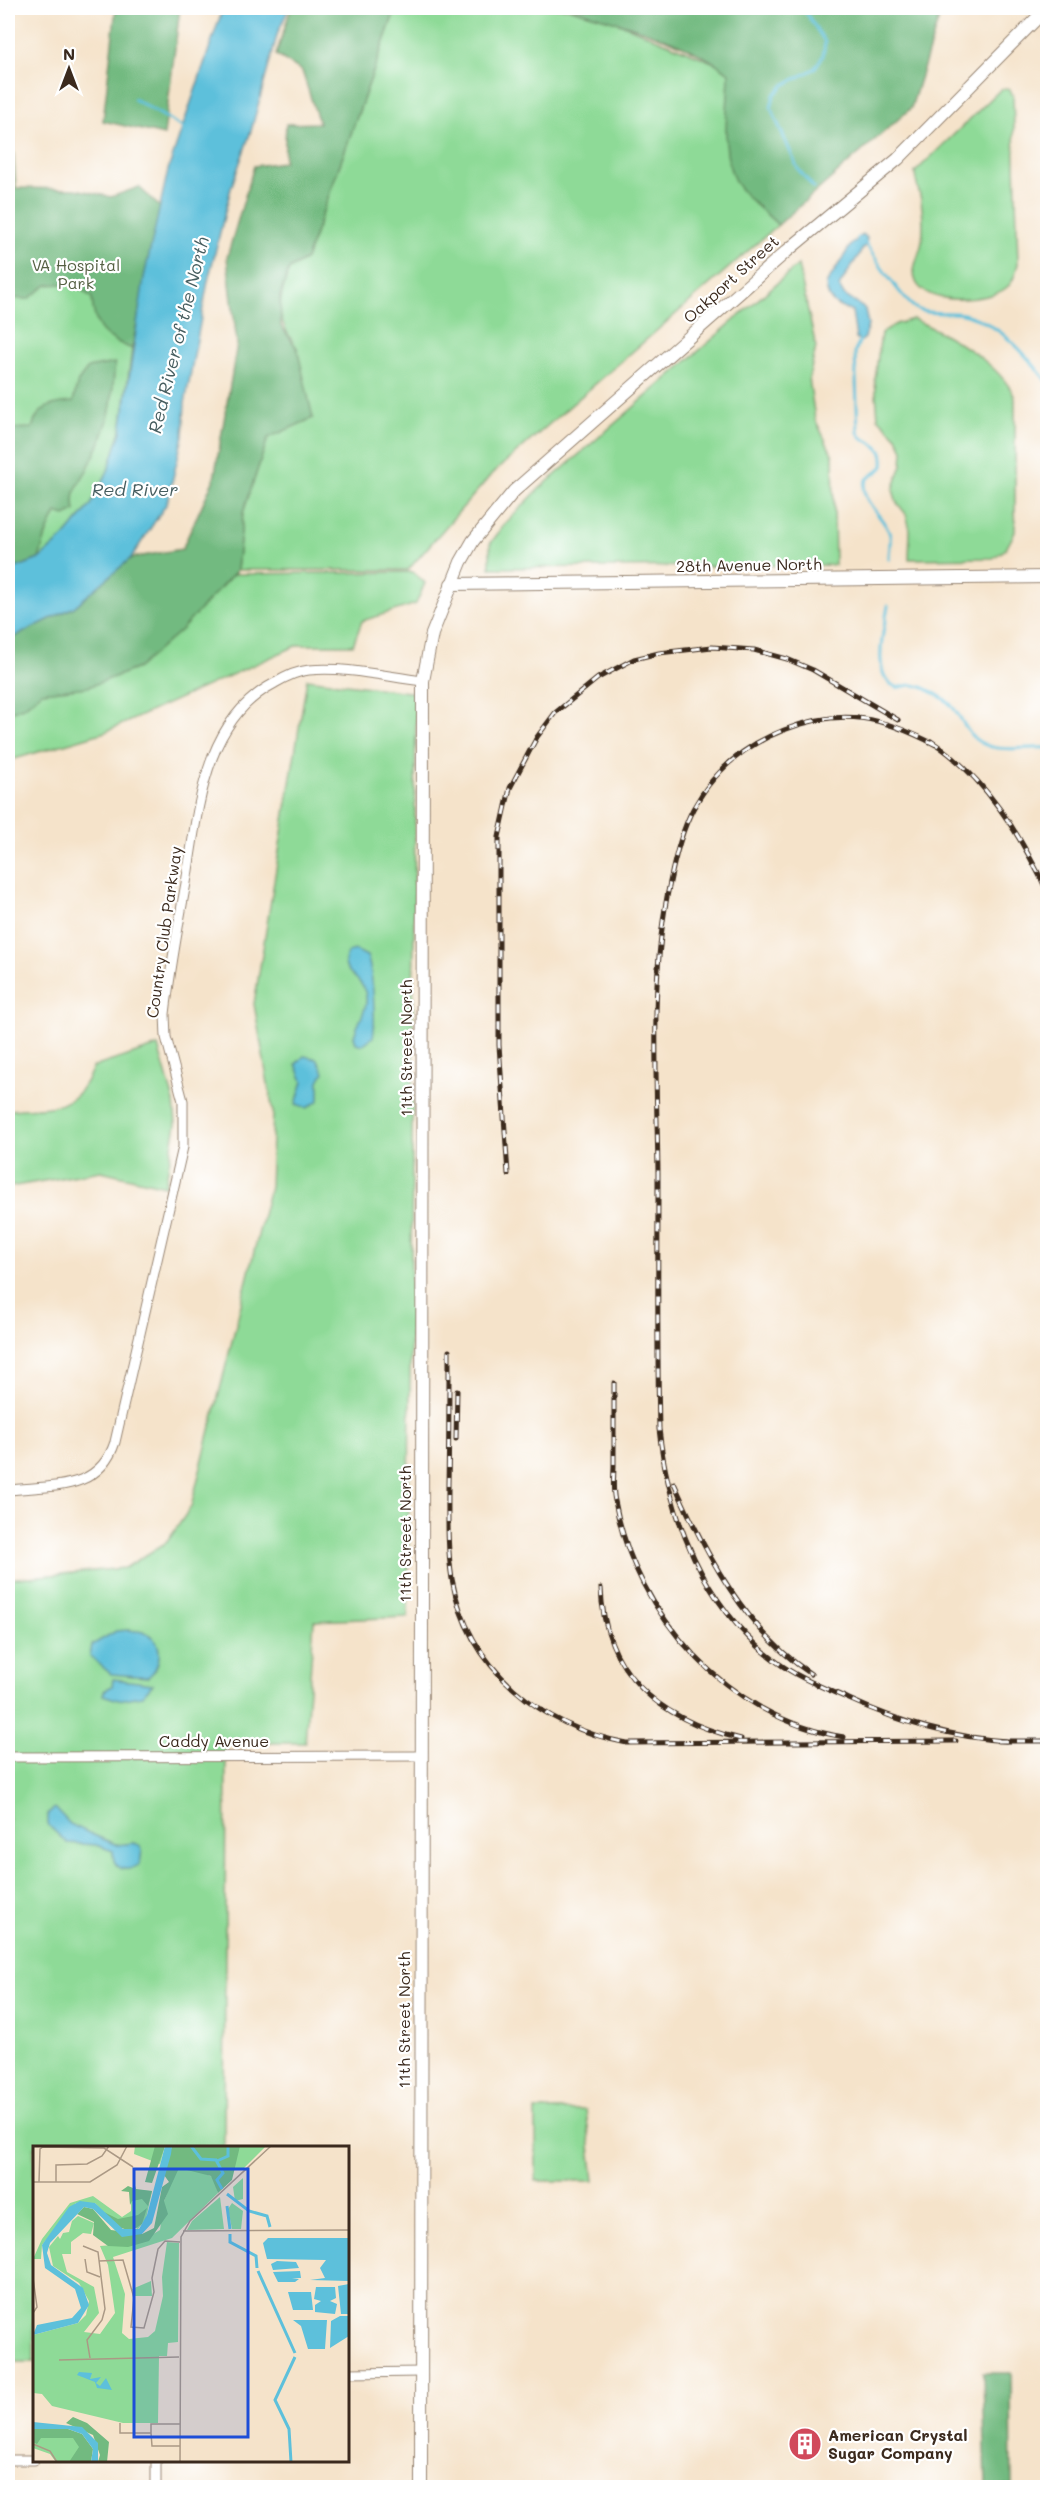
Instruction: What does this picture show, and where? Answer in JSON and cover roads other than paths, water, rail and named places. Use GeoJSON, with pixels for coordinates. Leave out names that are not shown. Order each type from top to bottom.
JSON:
{"type":"FeatureCollection","features":[{"type":"Feature","properties":{"kind":"street","name":"Oakport Street"},"geometry":{"type":"LineString","coordinates":[[451,584],[473,541],[514,491],[787,250],[898,159],[1047,8]]}},
{"type":"Feature","properties":{"kind":"street","name":"28th Avenue North"},"geometry":{"type":"LineString","coordinates":[[451,584],[1047,576]]}},
{"type":"Feature","properties":{"kind":"street","name":"11th Street North"},"geometry":{"type":"LineString","coordinates":[[421,2487],[423,681],[432,634],[451,584]]}},
{"type":"Feature","properties":{"kind":"street","name":"Country Club Parkway"},"geometry":{"type":"LineString","coordinates":[[8,1490],[89,1478],[106,1464],[115,1443],[183,1148],[183,1101],[166,1037],[165,1014],[199,803],[216,748],[242,706],[262,689],[286,677],[309,670],[423,681]]}},
{"type":"Feature","properties":{"kind":"street","name":"Caddy Avenue"},"geometry":{"type":"LineString","coordinates":[[8,1757],[421,1756]]}},
{"type":"Feature","properties":{"kind":"street"},"geometry":{"type":"LineString","coordinates":[[350,2373],[421,2372]]}},
{"type":"Feature","properties":{"kind":"street"},"geometry":{"type":"LineString","coordinates":[[8,2460],[33,2460]]}},
{"type":"Feature","properties":{"kind":"street"},"geometry":{"type":"LineString","coordinates":[[156,2462],[156,2487]]}},
{"type":"Feature","properties":{"kind":"water","name":"Red River"},"geometry":{"type":"Polygon","coordinates":[[[223,8],[289,8],[278,32],[251,131],[231,188],[208,281],[185,403],[183,436],[167,503],[131,558],[74,607],[8,638],[8,571],[39,559],[64,537],[91,505],[108,471],[121,431],[144,277],[168,170],[223,8]]]}},
{"type":"Feature","properties":{"kind":"water"},"geometry":{"type":"Polygon","coordinates":[[[863,234],[867,238],[866,244],[839,286],[844,295],[865,309],[868,325],[865,338],[861,341],[856,338],[852,311],[830,299],[826,284],[851,245],[863,234]]]}},
{"type":"Feature","properties":{"kind":"water"},"geometry":{"type":"Polygon","coordinates":[[[355,950],[367,956],[373,997],[373,1037],[362,1045],[356,1043],[354,1037],[365,1007],[366,994],[360,983],[346,968],[345,963],[349,952],[355,950]]]}},
{"type":"Feature","properties":{"kind":"water"},"geometry":{"type":"Polygon","coordinates":[[[304,1056],[317,1059],[324,1072],[319,1081],[319,1100],[307,1108],[296,1104],[303,1081],[296,1064],[304,1056]]]}},
{"type":"Feature","properties":{"kind":"water"},"geometry":{"type":"Polygon","coordinates":[[[129,1630],[148,1634],[156,1643],[159,1659],[155,1669],[148,1677],[111,1674],[90,1656],[92,1645],[116,1631],[129,1630]]]}},
{"type":"Feature","properties":{"kind":"water"},"geometry":{"type":"Polygon","coordinates":[[[113,1679],[153,1684],[142,1696],[118,1700],[103,1695],[104,1691],[112,1686],[113,1679]]]}},
{"type":"Feature","properties":{"kind":"water"},"geometry":{"type":"Polygon","coordinates":[[[55,1808],[70,1824],[91,1834],[117,1845],[134,1843],[139,1845],[142,1850],[140,1864],[129,1869],[120,1868],[115,1862],[113,1851],[96,1845],[67,1843],[48,1825],[48,1813],[55,1808]]]}},
{"type":"Feature","properties":{"kind":"waterway"},"geometry":{"type":"LineString","coordinates":[[803,8],[825,42],[823,56],[814,69],[784,85],[774,95],[771,108],[798,169],[814,188]]}},
{"type":"Feature","properties":{"kind":"waterway"},"geometry":{"type":"LineString","coordinates":[[134,99],[187,130]]}},
{"type":"Feature","properties":{"kind":"waterway"},"geometry":{"type":"LineString","coordinates":[[858,238],[866,244],[890,279],[917,309],[967,315],[991,326],[1013,343],[1048,383]]}},
{"type":"Feature","properties":{"kind":"waterway"},"geometry":{"type":"LineString","coordinates":[[861,337],[855,352],[858,432],[861,437],[881,450],[883,459],[883,466],[866,481],[864,488],[868,501],[890,535],[889,559]]}},
{"type":"Feature","properties":{"kind":"waterway"},"geometry":{"type":"LineString","coordinates":[[888,606],[881,650],[883,674],[888,682],[897,687],[911,685],[928,689],[949,703],[972,736],[988,746],[1008,749],[1048,748]]}},
{"type":"Feature","properties":{"kind":"railway"},"geometry":{"type":"LineString","coordinates":[[508,1174],[499,1045],[499,837],[510,788],[537,737],[555,713],[598,678],[634,659],[659,653],[712,647],[754,650],[787,659],[813,670],[898,720]]}},
{"type":"Feature","properties":{"kind":"railway"},"geometry":{"type":"LineString","coordinates":[[936,745],[898,728],[862,718],[844,717],[805,723],[756,743],[731,761],[710,783],[693,809],[685,827],[674,863],[663,918],[657,991],[659,1429],[671,1495],[694,1558],[729,1615],[751,1640],[794,1673],[868,1708],[926,1728],[1006,1741]]}},
{"type":"Feature","properties":{"kind":"railway"},"geometry":{"type":"LineString","coordinates":[[931,741],[950,755],[985,789],[1026,850],[1048,893]]}},
{"type":"Feature","properties":{"kind":"railway"},"geometry":{"type":"LineString","coordinates":[[449,1351],[448,1520],[452,1579],[461,1611],[474,1640],[492,1666],[514,1689],[538,1708],[596,1735],[627,1743],[956,1741]]}},
{"type":"Feature","properties":{"kind":"railway"},"geometry":{"type":"LineString","coordinates":[[614,1383],[613,1487],[615,1501],[626,1543],[643,1583],[666,1621],[694,1655],[726,1684],[762,1708],[802,1726],[844,1737]]}},
{"type":"Feature","properties":{"kind":"railway"},"geometry":{"type":"LineString","coordinates":[[456,1439],[457,1391]]}},
{"type":"Feature","properties":{"kind":"railway"},"geometry":{"type":"LineString","coordinates":[[674,1483],[699,1536],[729,1588],[766,1635],[787,1656],[811,1674]]}},
{"type":"Feature","properties":{"kind":"railway"},"geometry":{"type":"LineString","coordinates":[[601,1588],[605,1619],[613,1646],[626,1669],[642,1689],[662,1706],[686,1720],[712,1731],[741,1739]]}},
{"type":"Feature","properties":{"kind":"railway"},"geometry":{"type":"LineString","coordinates":[[998,1741],[1048,1741]]}},
{"type":"Feature","properties":{"kind":"place","name":"American Crystal Sugar Company"},"geometry":{"type":"Point","coordinates":[805,2444]}},
{"type":"Feature","properties":{"kind":"park label","name":"VA Hospital Park"},"geometry":{"type":"Point","coordinates":[76,274]}},
{"type":"Feature","properties":{"kind":"water label","name":"Red River of the North"},"geometry":{"type":"Point","coordinates":[179,335]}}]}
